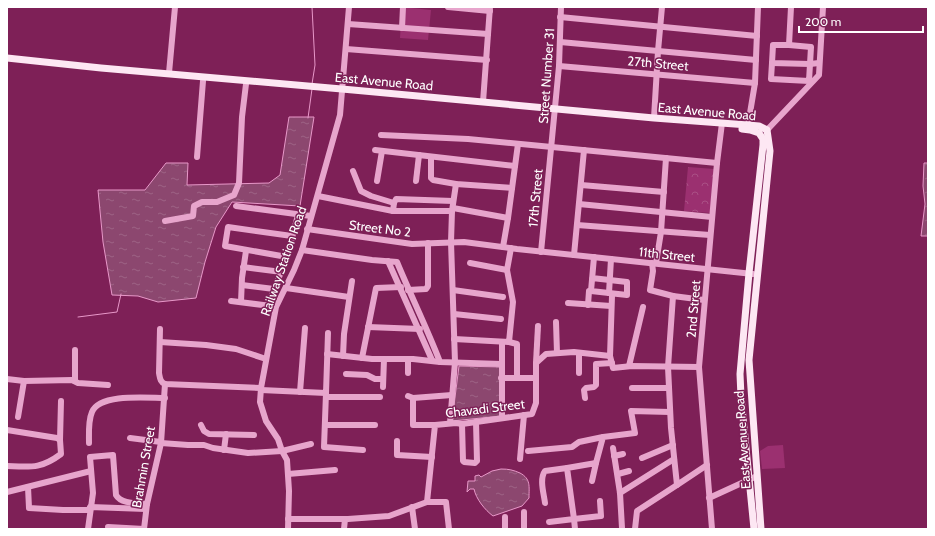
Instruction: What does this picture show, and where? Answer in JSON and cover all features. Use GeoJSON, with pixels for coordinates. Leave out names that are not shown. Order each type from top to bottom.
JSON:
{"type":"FeatureCollection","features":[{"type":"Feature","properties":{"kind":"main road"},"geometry":{"type":"LineString","coordinates":[[7,58],[203,81],[302,88]]}},
{"type":"Feature","properties":{"kind":"main road"},"geometry":{"type":"LineString","coordinates":[[7,62],[302,88]]}},
{"type":"Feature","properties":{"kind":"main road","name":"East Avenue Road"},"geometry":{"type":"LineString","coordinates":[[302,88],[483,102],[555,110],[654,118],[721,125],[759,133],[763,139],[766,153],[749,273],[740,374],[741,397],[761,529]]}},
{"type":"Feature","properties":{"kind":"main road","name":"East Avenue Road"},"geometry":{"type":"LineString","coordinates":[[342,91],[721,125],[759,126],[767,130],[758,274],[748,360],[754,529]]}},
{"type":"Feature","properties":{"kind":"street"},"geometry":{"type":"LineString","coordinates":[[169,76],[175,7]]}},
{"type":"Feature","properties":{"kind":"street","name":"Railway Station Road"},"geometry":{"type":"LineString","coordinates":[[288,529],[287,460],[278,439],[266,421],[260,402],[261,389],[276,307],[286,288],[302,250],[340,116],[349,7]]}},
{"type":"Feature","properties":{"kind":"street"},"geometry":{"type":"LineString","coordinates":[[402,28],[403,7]]}},
{"type":"Feature","properties":{"kind":"street"},"geometry":{"type":"LineString","coordinates":[[448,7],[490,9],[483,102]]}},
{"type":"Feature","properties":{"kind":"street","name":"Street Number 31"},"geometry":{"type":"LineString","coordinates":[[551,147],[559,66],[560,17],[562,7]]}},
{"type":"Feature","properties":{"kind":"street"},"geometry":{"type":"LineString","coordinates":[[654,118],[662,7]]}},
{"type":"Feature","properties":{"kind":"street"},"geometry":{"type":"LineString","coordinates":[[748,125],[755,84],[758,7]]}},
{"type":"Feature","properties":{"kind":"street"},"geometry":{"type":"LineString","coordinates":[[789,45],[791,7]]}},
{"type":"Feature","properties":{"kind":"street"},"geometry":{"type":"LineString","coordinates":[[767,130],[820,75],[819,63],[823,7]]}},
{"type":"Feature","properties":{"kind":"street"},"geometry":{"type":"LineString","coordinates":[[560,17],[757,36]]}},
{"type":"Feature","properties":{"kind":"street"},"geometry":{"type":"LineString","coordinates":[[348,24],[488,34]]}},
{"type":"Feature","properties":{"kind":"street"},"geometry":{"type":"LineString","coordinates":[[560,42],[756,60]]}},
{"type":"Feature","properties":{"kind":"street"},"geometry":{"type":"LineString","coordinates":[[773,45],[811,46],[809,81],[771,79],[772,63],[773,45]]}},
{"type":"Feature","properties":{"kind":"street"},"geometry":{"type":"LineString","coordinates":[[346,49],[487,60]]}},
{"type":"Feature","properties":{"kind":"street"},"geometry":{"type":"LineString","coordinates":[[772,63],[819,63]]}},
{"type":"Feature","properties":{"kind":"street","name":"27th Street"},"geometry":{"type":"LineString","coordinates":[[559,66],[755,84]]}},
{"type":"Feature","properties":{"kind":"street"},"geometry":{"type":"LineString","coordinates":[[197,157],[203,81]]}},
{"type":"Feature","properties":{"kind":"street"},"geometry":{"type":"LineString","coordinates":[[165,221],[193,216],[194,206],[202,202],[217,202],[234,195],[239,184],[242,117],[246,84]]}},
{"type":"Feature","properties":{"kind":"street","name":"2nd Street"},"geometry":{"type":"LineString","coordinates":[[712,529],[699,367],[721,125]]}},
{"type":"Feature","properties":{"kind":"street"},"geometry":{"type":"LineString","coordinates":[[381,134],[468,139],[717,163]]}},
{"type":"Feature","properties":{"kind":"street"},"geometry":{"type":"LineString","coordinates":[[503,247],[518,144]]}},
{"type":"Feature","properties":{"kind":"street","name":"17th Street"},"geometry":{"type":"LineString","coordinates":[[541,252],[551,147]]}},
{"type":"Feature","properties":{"kind":"street"},"geometry":{"type":"LineString","coordinates":[[574,255],[584,150]]}},
{"type":"Feature","properties":{"kind":"street"},"geometry":{"type":"LineString","coordinates":[[377,181],[379,151],[515,166]]}},
{"type":"Feature","properties":{"kind":"street"},"geometry":{"type":"LineString","coordinates":[[416,181],[419,155]]}},
{"type":"Feature","properties":{"kind":"street"},"geometry":{"type":"LineString","coordinates":[[431,157],[432,179],[456,184],[512,188]]}},
{"type":"Feature","properties":{"kind":"street"},"geometry":{"type":"LineString","coordinates":[[666,158],[661,232],[650,290],[673,296],[704,300]]}},
{"type":"Feature","properties":{"kind":"street"},"geometry":{"type":"LineString","coordinates":[[353,171],[361,191],[371,196],[394,202],[396,199],[453,207],[508,218]]}},
{"type":"Feature","properties":{"kind":"street"},"geometry":{"type":"LineString","coordinates":[[450,423],[455,362],[451,242],[456,184]]}},
{"type":"Feature","properties":{"kind":"street"},"geometry":{"type":"LineString","coordinates":[[581,185],[664,192]]}},
{"type":"Feature","properties":{"kind":"street"},"geometry":{"type":"LineString","coordinates":[[318,196],[394,211],[453,207]]}},
{"type":"Feature","properties":{"kind":"street"},"geometry":{"type":"LineString","coordinates":[[394,202],[394,211]]}},
{"type":"Feature","properties":{"kind":"street"},"geometry":{"type":"LineString","coordinates":[[579,204],[712,217]]}},
{"type":"Feature","properties":{"kind":"street"},"geometry":{"type":"LineString","coordinates":[[236,206],[311,216]]}},
{"type":"Feature","properties":{"kind":"street"},"geometry":{"type":"LineString","coordinates":[[268,306],[287,257],[298,215]]}},
{"type":"Feature","properties":{"kind":"street"},"geometry":{"type":"LineString","coordinates":[[577,225],[710,235]]}},
{"type":"Feature","properties":{"kind":"street"},"geometry":{"type":"LineString","coordinates":[[287,257],[246,251],[225,246],[228,227],[292,236]]}},
{"type":"Feature","properties":{"kind":"street","name":"Street No 2"},"geometry":{"type":"LineString","coordinates":[[307,229],[412,244],[464,242],[511,248]]}},
{"type":"Feature","properties":{"kind":"street"},"geometry":{"type":"LineString","coordinates":[[362,358],[376,288],[399,287],[423,290],[426,289],[428,286],[428,243]]}},
{"type":"Feature","properties":{"kind":"street"},"geometry":{"type":"LineString","coordinates":[[509,342],[513,302],[507,270],[511,248]]}},
{"type":"Feature","properties":{"kind":"street","name":"11th Street"},"geometry":{"type":"LineString","coordinates":[[511,248],[758,274]]}},
{"type":"Feature","properties":{"kind":"street"},"geometry":{"type":"LineString","coordinates":[[302,250],[397,262],[426,326],[440,362]]}},
{"type":"Feature","properties":{"kind":"street"},"geometry":{"type":"LineString","coordinates":[[241,302],[243,267],[246,251]]}},
{"type":"Feature","properties":{"kind":"street"},"geometry":{"type":"LineString","coordinates":[[592,278],[628,282],[626,295],[591,291],[592,278],[594,257]]}},
{"type":"Feature","properties":{"kind":"street"},"geometry":{"type":"LineString","coordinates":[[611,259],[610,356],[613,368],[629,366],[699,367]]}},
{"type":"Feature","properties":{"kind":"street"},"geometry":{"type":"LineString","coordinates":[[388,261],[432,360]]}},
{"type":"Feature","properties":{"kind":"street"},"geometry":{"type":"LineString","coordinates":[[470,263],[507,270]]}},
{"type":"Feature","properties":{"kind":"street"},"geometry":{"type":"LineString","coordinates":[[243,267],[282,272]]}},
{"type":"Feature","properties":{"kind":"street"},"geometry":{"type":"LineString","coordinates":[[343,356],[344,334],[352,281]]}},
{"type":"Feature","properties":{"kind":"street"},"geometry":{"type":"LineString","coordinates":[[242,285],[274,289]]}},
{"type":"Feature","properties":{"kind":"street"},"geometry":{"type":"LineString","coordinates":[[286,288],[350,297]]}},
{"type":"Feature","properties":{"kind":"street"},"geometry":{"type":"LineString","coordinates":[[453,290],[503,297]]}},
{"type":"Feature","properties":{"kind":"street"},"geometry":{"type":"LineString","coordinates":[[588,305],[589,291]]}},
{"type":"Feature","properties":{"kind":"street"},"geometry":{"type":"LineString","coordinates":[[673,296],[668,367],[670,412],[677,485]]}},
{"type":"Feature","properties":{"kind":"street"},"geometry":{"type":"LineString","coordinates":[[231,301],[276,307]]}},
{"type":"Feature","properties":{"kind":"street"},"geometry":{"type":"LineString","coordinates":[[568,304],[611,306]]}},
{"type":"Feature","properties":{"kind":"street"},"geometry":{"type":"LineString","coordinates":[[629,366],[643,307]]}},
{"type":"Feature","properties":{"kind":"street"},"geometry":{"type":"LineString","coordinates":[[454,314],[501,319]]}},
{"type":"Feature","properties":{"kind":"street"},"geometry":{"type":"LineString","coordinates":[[556,322],[557,353]]}},
{"type":"Feature","properties":{"kind":"street"},"geometry":{"type":"LineString","coordinates":[[368,327],[418,330],[426,326]]}},
{"type":"Feature","properties":{"kind":"street","name":"Chavadi Street"},"geometry":{"type":"LineString","coordinates":[[427,502],[435,425],[450,423],[462,424],[532,414],[536,403],[538,326]]}},
{"type":"Feature","properties":{"kind":"street"},"geometry":{"type":"LineString","coordinates":[[300,392],[305,328]]}},
{"type":"Feature","properties":{"kind":"street","name":"Brahmin Street"},"geometry":{"type":"LineString","coordinates":[[144,529],[147,506],[161,443],[165,398],[165,384],[162,383],[160,379],[160,330]]}},
{"type":"Feature","properties":{"kind":"street"},"geometry":{"type":"LineString","coordinates":[[328,333],[326,425],[324,447],[363,450]]}},
{"type":"Feature","properties":{"kind":"street"},"geometry":{"type":"LineString","coordinates":[[454,339],[509,342],[517,344],[517,378]]}},
{"type":"Feature","properties":{"kind":"street"},"geometry":{"type":"LineString","coordinates":[[160,342],[206,345],[236,349],[266,359]]}},
{"type":"Feature","properties":{"kind":"street"},"geometry":{"type":"LineString","coordinates":[[502,342],[502,418]]}},
{"type":"Feature","properties":{"kind":"street"},"geometry":{"type":"LineString","coordinates":[[75,350],[76,381]]}},
{"type":"Feature","properties":{"kind":"street"},"geometry":{"type":"LineString","coordinates":[[536,362],[546,354],[557,353],[579,353],[610,356]]}},
{"type":"Feature","properties":{"kind":"street"},"geometry":{"type":"LineString","coordinates":[[579,353],[579,373]]}},
{"type":"Feature","properties":{"kind":"street"},"geometry":{"type":"LineString","coordinates":[[328,354],[362,358],[501,364]]}},
{"type":"Feature","properties":{"kind":"street"},"geometry":{"type":"LineString","coordinates":[[383,387],[384,359]]}},
{"type":"Feature","properties":{"kind":"street"},"geometry":{"type":"LineString","coordinates":[[408,359],[408,373]]}},
{"type":"Feature","properties":{"kind":"street"},"geometry":{"type":"LineString","coordinates":[[585,398],[584,390],[596,385],[596,364],[612,363]]}},
{"type":"Feature","properties":{"kind":"street"},"geometry":{"type":"LineString","coordinates":[[346,374],[367,375],[375,379],[383,379]]}},
{"type":"Feature","properties":{"kind":"street"},"geometry":{"type":"LineString","coordinates":[[501,378],[536,378]]}},
{"type":"Feature","properties":{"kind":"street"},"geometry":{"type":"LineString","coordinates":[[7,379],[24,381],[72,380],[78,383],[108,385]]}},
{"type":"Feature","properties":{"kind":"street"},"geometry":{"type":"LineString","coordinates":[[18,417],[24,381]]}},
{"type":"Feature","properties":{"kind":"street"},"geometry":{"type":"LineString","coordinates":[[165,384],[261,389],[380,398]]}},
{"type":"Feature","properties":{"kind":"street"},"geometry":{"type":"LineString","coordinates":[[632,388],[669,388]]}},
{"type":"Feature","properties":{"kind":"street"},"geometry":{"type":"LineString","coordinates":[[435,425],[414,425],[410,397],[452,395]]}},
{"type":"Feature","properties":{"kind":"street"},"geometry":{"type":"LineString","coordinates":[[89,442],[89,422],[91,412],[96,406],[108,400],[165,398]]}},
{"type":"Feature","properties":{"kind":"street"},"geometry":{"type":"LineString","coordinates":[[7,466],[36,467],[51,462],[62,454],[60,440],[61,401]]}},
{"type":"Feature","properties":{"kind":"street"},"geometry":{"type":"LineString","coordinates":[[528,451],[572,447],[579,442],[635,433],[632,411],[670,412]]}},
{"type":"Feature","properties":{"kind":"street"},"geometry":{"type":"LineString","coordinates":[[520,459],[524,415]]}},
{"type":"Feature","properties":{"kind":"street"},"geometry":{"type":"LineString","coordinates":[[462,424],[463,461],[475,463],[477,462],[476,422]]}},
{"type":"Feature","properties":{"kind":"street"},"geometry":{"type":"LineString","coordinates":[[201,425],[209,434],[254,435]]}},
{"type":"Feature","properties":{"kind":"street"},"geometry":{"type":"LineString","coordinates":[[326,425],[375,425]]}},
{"type":"Feature","properties":{"kind":"street"},"geometry":{"type":"LineString","coordinates":[[7,430],[60,440]]}},
{"type":"Feature","properties":{"kind":"street"},"geometry":{"type":"LineString","coordinates":[[224,450],[226,434]]}},
{"type":"Feature","properties":{"kind":"street"},"geometry":{"type":"LineString","coordinates":[[592,481],[604,437]]}},
{"type":"Feature","properties":{"kind":"street"},"geometry":{"type":"LineString","coordinates":[[130,438],[161,443],[204,445],[224,450],[248,453],[282,451],[311,444]]}},
{"type":"Feature","properties":{"kind":"street"},"geometry":{"type":"LineString","coordinates":[[397,441],[397,455],[432,457]]}},
{"type":"Feature","properties":{"kind":"street"},"geometry":{"type":"LineString","coordinates":[[642,458],[673,445]]}},
{"type":"Feature","properties":{"kind":"street"},"geometry":{"type":"LineString","coordinates":[[613,448],[618,474],[622,528]]}},
{"type":"Feature","properties":{"kind":"street"},"geometry":{"type":"LineString","coordinates":[[614,456],[623,454]]}},
{"type":"Feature","properties":{"kind":"street"},"geometry":{"type":"LineString","coordinates":[[88,529],[93,493],[90,457],[113,455],[116,495],[118,499],[147,506]]}},
{"type":"Feature","properties":{"kind":"street"},"geometry":{"type":"LineString","coordinates":[[620,493],[674,459]]}},
{"type":"Feature","properties":{"kind":"street"},"geometry":{"type":"LineString","coordinates":[[545,503],[542,479],[545,471],[596,463]]}},
{"type":"Feature","properties":{"kind":"street"},"geometry":{"type":"LineString","coordinates":[[635,529],[638,511],[707,465]]}},
{"type":"Feature","properties":{"kind":"street"},"geometry":{"type":"LineString","coordinates":[[568,468],[575,529]]}},
{"type":"Feature","properties":{"kind":"street"},"geometry":{"type":"LineString","coordinates":[[288,474],[335,470]]}},
{"type":"Feature","properties":{"kind":"street"},"geometry":{"type":"LineString","coordinates":[[7,492],[28,488],[91,471]]}},
{"type":"Feature","properties":{"kind":"street"},"geometry":{"type":"LineString","coordinates":[[618,474],[629,471]]}},
{"type":"Feature","properties":{"kind":"street"},"geometry":{"type":"LineString","coordinates":[[709,498],[753,478]]}},
{"type":"Feature","properties":{"kind":"street"},"geometry":{"type":"LineString","coordinates":[[28,488],[29,508],[89,510],[90,507],[147,506]]}},
{"type":"Feature","properties":{"kind":"street"},"geometry":{"type":"LineString","coordinates":[[549,522],[601,516],[600,501]]}},
{"type":"Feature","properties":{"kind":"street"},"geometry":{"type":"LineString","coordinates":[[288,519],[345,519],[389,516],[427,502],[446,502],[449,529]]}},
{"type":"Feature","properties":{"kind":"street"},"geometry":{"type":"LineString","coordinates":[[412,507],[415,529]]}},
{"type":"Feature","properties":{"kind":"street"},"geometry":{"type":"LineString","coordinates":[[524,512],[524,529]]}},
{"type":"Feature","properties":{"kind":"street"},"geometry":{"type":"LineString","coordinates":[[504,517],[505,529]]}},
{"type":"Feature","properties":{"kind":"street"},"geometry":{"type":"LineString","coordinates":[[344,529],[345,519]]}},
{"type":"Feature","properties":{"kind":"street"},"geometry":{"type":"LineString","coordinates":[[108,527],[144,529]]}},
{"type":"Feature","properties":{"kind":"green space"},"geometry":{"type":"Polygon","coordinates":[[[402,7],[431,10],[428,40],[400,38],[402,7]]]}},
{"type":"Feature","properties":{"kind":"green space"},"geometry":{"type":"Polygon","coordinates":[[[688,167],[714,169],[710,213],[684,211],[688,167]]]}},
{"type":"Feature","properties":{"kind":"green space"},"geometry":{"type":"Polygon","coordinates":[[[783,445],[785,468],[762,469],[760,451],[768,446],[783,445]]]}},
{"type":"Feature","properties":{"kind":"water"},"geometry":{"type":"Polygon","coordinates":[[[289,117],[314,117],[300,206],[232,202],[216,227],[196,298],[158,302],[138,296],[112,295],[103,242],[98,190],[145,190],[166,163],[188,163],[187,185],[269,183],[280,175],[289,117]]]}},
{"type":"Feature","properties":{"kind":"water"},"geometry":{"type":"Polygon","coordinates":[[[924,163],[928,163],[928,236],[921,236],[925,204],[923,186],[924,163]]]}},
{"type":"Feature","properties":{"kind":"water"},"geometry":{"type":"Polygon","coordinates":[[[459,366],[502,367],[501,416],[452,421],[459,366]]]}},
{"type":"Feature","properties":{"kind":"water"},"geometry":{"type":"Polygon","coordinates":[[[509,469],[524,475],[529,483],[529,498],[522,506],[493,516],[481,504],[474,489],[470,489],[467,492],[468,481],[475,481],[475,476],[479,475],[481,477],[492,471],[509,469]]]}},
{"type":"Feature","properties":{"kind":"waterway"},"geometry":{"type":"LineString","coordinates":[[312,7],[315,65],[312,84]]}},
{"type":"Feature","properties":{"kind":"waterway"},"geometry":{"type":"LineString","coordinates":[[308,118],[312,89]]}},
{"type":"Feature","properties":{"kind":"waterway"},"geometry":{"type":"LineString","coordinates":[[78,317],[117,312],[121,294]]}}]}
